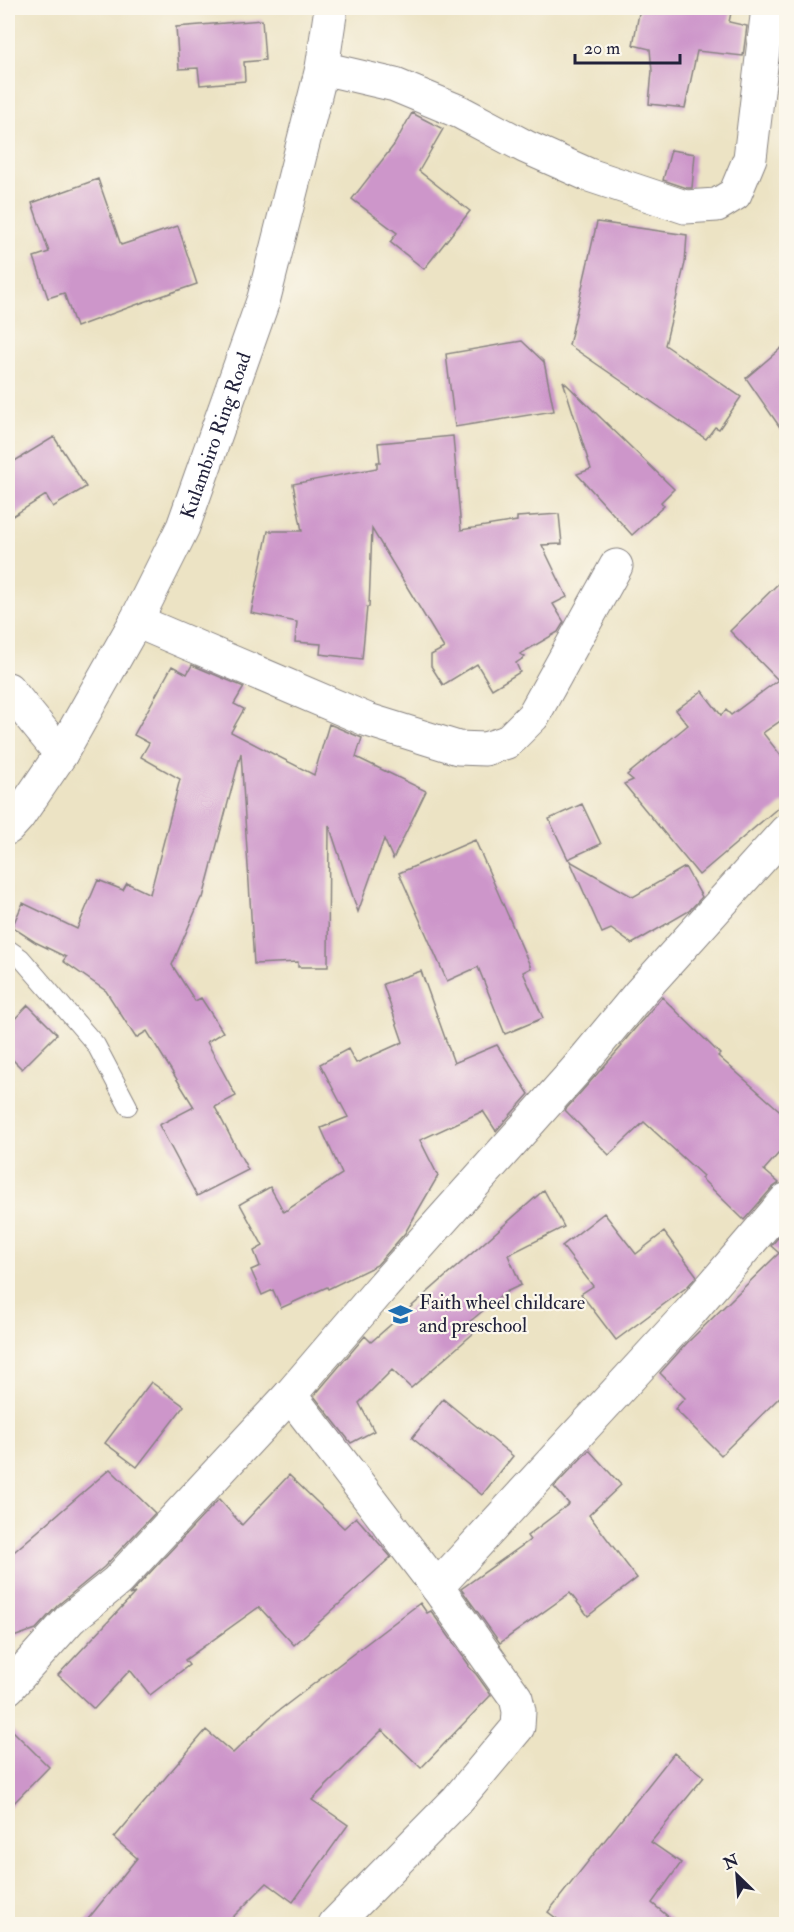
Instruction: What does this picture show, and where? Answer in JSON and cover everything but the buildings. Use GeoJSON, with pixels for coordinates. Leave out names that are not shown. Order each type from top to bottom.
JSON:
{"type":"FeatureCollection","features":[{"type":"Feature","properties":{"kind":"street","name":"Kulambiro Ring Road"},"geometry":{"type":"LineString","coordinates":[[8,828],[61,754],[136,621],[183,527],[264,298],[322,68],[331,8]]}},
{"type":"Feature","properties":{"kind":"street"},"geometry":{"type":"LineString","coordinates":[[322,68],[406,90],[460,112],[526,147],[589,175],[685,207],[717,205],[735,194],[750,158],[768,8]]}},
{"type":"Feature","properties":{"kind":"street"},"geometry":{"type":"LineString","coordinates":[[136,621],[368,720],[458,748],[485,748],[507,742],[533,717],[616,566]]}},
{"type":"Feature","properties":{"kind":"street"},"geometry":{"type":"LineString","coordinates":[[8,689],[61,754]]}},
{"type":"Feature","properties":{"kind":"street"},"geometry":{"type":"LineString","coordinates":[[8,1688],[70,1619],[125,1572],[290,1395],[383,1286],[576,1070],[639,994],[786,831]]}},
{"type":"Feature","properties":{"kind":"street"},"geometry":{"type":"LineString","coordinates":[[437,1587],[691,1311],[786,1200]]}},
{"type":"Feature","properties":{"kind":"street"},"geometry":{"type":"LineString","coordinates":[[290,1395],[437,1587],[516,1698],[519,1711],[518,1727],[457,1800],[335,1924]]}},
{"type":"Feature","properties":{"kind":"lane"},"geometry":{"type":"LineString","coordinates":[[8,949],[21,958],[96,1044],[128,1106]]}},
{"type":"Feature","properties":{"kind":"place","name":"Faith wheel childcare and preschool"},"geometry":{"type":"Point","coordinates":[401,1314]}}]}
